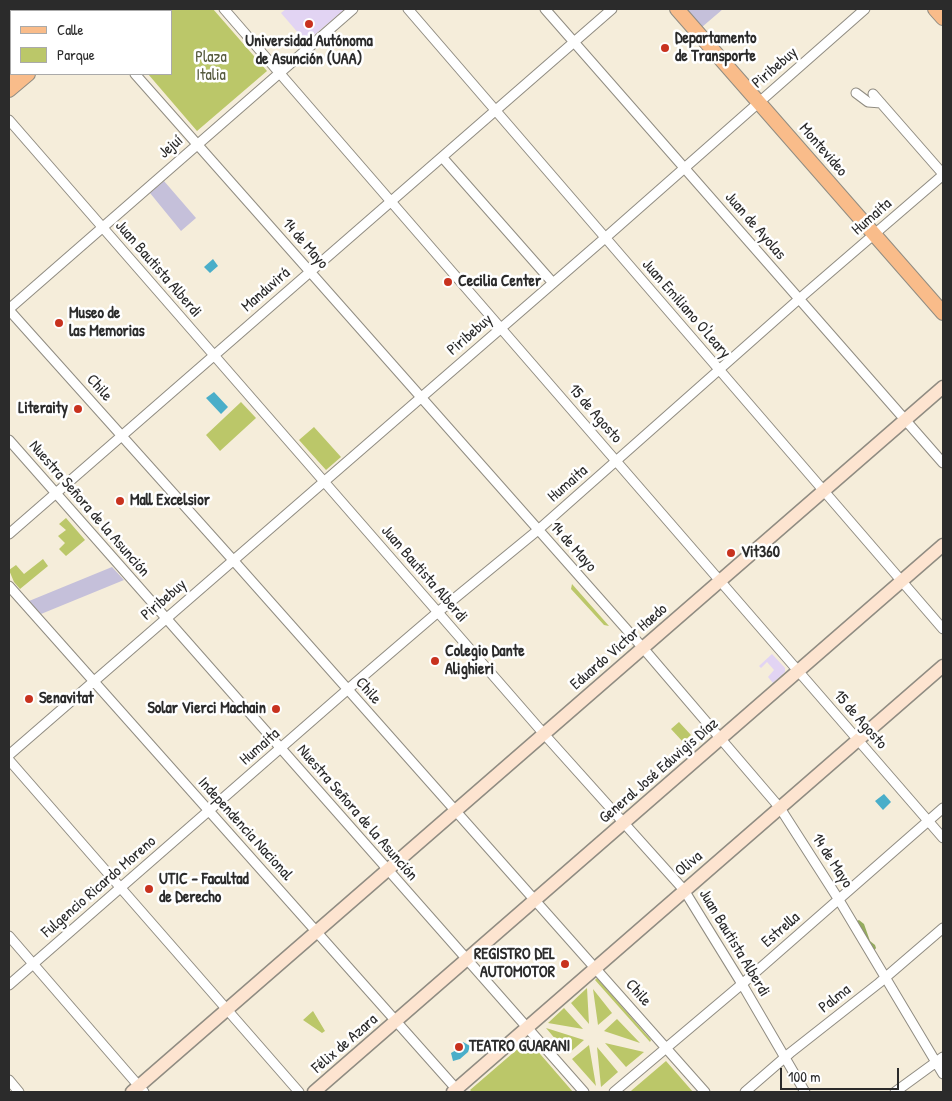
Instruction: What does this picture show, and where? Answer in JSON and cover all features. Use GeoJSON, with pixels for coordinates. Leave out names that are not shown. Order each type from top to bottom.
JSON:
{"type":"FeatureCollection","features":[{"type":"Feature","properties":{"kind":"main road","name":"Montevideo"},"geometry":{"type":"LineString","coordinates":[[677,9],[943,314]]}},
{"type":"Feature","properties":{"kind":"main road"},"geometry":{"type":"LineString","coordinates":[[935,9],[943,18]]}},
{"type":"Feature","properties":{"kind":"main road"},"geometry":{"type":"LineString","coordinates":[[9,90],[27,75]]}},
{"type":"Feature","properties":{"kind":"street","name":"15 de Agosto"},"geometry":{"type":"LineString","coordinates":[[224,9],[943,838]]}},
{"type":"Feature","properties":{"kind":"street","name":"Jejuí"},"geometry":{"type":"LineString","coordinates":[[9,309],[354,9]]}},
{"type":"Feature","properties":{"kind":"street","name":"Juan Emiliano O'Leary"},"geometry":{"type":"LineString","coordinates":[[408,9],[943,628]]}},
{"type":"Feature","properties":{"kind":"street","name":"Juan de Ayolas"},"geometry":{"type":"LineString","coordinates":[[545,9],[943,463]]}},
{"type":"Feature","properties":{"kind":"street","name":"Manduvirá"},"geometry":{"type":"LineString","coordinates":[[9,534],[612,9]]}},
{"type":"Feature","properties":{"kind":"street","name":"Piribebuy"},"geometry":{"type":"LineString","coordinates":[[9,755],[605,238],[865,9]]}},
{"type":"Feature","properties":{"kind":"street","name":"14 de Mayo"},"geometry":{"type":"LineString","coordinates":[[136,75],[643,648],[780,808],[940,1060],[943,1074]]}},
{"type":"Feature","properties":{"kind":"street"},"geometry":{"type":"LineString","coordinates":[[856,93],[868,102],[881,103]]}},
{"type":"Feature","properties":{"kind":"street"},"geometry":{"type":"LineString","coordinates":[[873,94],[943,174]]}},
{"type":"Feature","properties":{"kind":"street","name":"Juan Bautista Alberdi"},"geometry":{"type":"LineString","coordinates":[[9,120],[544,734],[684,890],[805,1092]]}},
{"type":"Feature","properties":{"kind":"street"},"geometry":{"type":"LineString","coordinates":[[442,157],[553,283]]}},
{"type":"Feature","properties":{"kind":"street","name":"Humaita"},"geometry":{"type":"LineString","coordinates":[[209,811],[438,612],[538,530],[943,174]]}},
{"type":"Feature","properties":{"kind":"street","name":"Chile"},"geometry":{"type":"LineString","coordinates":[[9,309],[705,1092]]}},
{"type":"Feature","properties":{"kind":"street","name":"Eduardo Victor Haedo"},"geometry":{"type":"LineString","coordinates":[[139,1090],[316,932],[943,387]]}},
{"type":"Feature","properties":{"kind":"street","name":"Nuestra Señora de la Asunción"},"geometry":{"type":"LineString","coordinates":[[9,440],[584,1092]]}},
{"type":"Feature","properties":{"kind":"street","name":"General José Eduvigis Díaz"},"geometry":{"type":"LineString","coordinates":[[396,1021],[943,545]]}},
{"type":"Feature","properties":{"kind":"street","name":"Independencia Nacional"},"geometry":{"type":"LineString","coordinates":[[9,586],[456,1091]]}},
{"type":"Feature","properties":{"kind":"street","name":"Oliva"},"geometry":{"type":"LineString","coordinates":[[456,1091],[527,1027],[943,666]]}},
{"type":"Feature","properties":{"kind":"street"},"geometry":{"type":"LineString","coordinates":[[9,760],[298,1092]]}},
{"type":"Feature","properties":{"kind":"street","name":"Estrella"},"geometry":{"type":"LineString","coordinates":[[614,1092],[742,984],[943,808]]}},
{"type":"Feature","properties":{"kind":"street","name":"Fulgencio Ricardo Moreno"},"geometry":{"type":"LineString","coordinates":[[9,985],[209,811]]}},
{"type":"Feature","properties":{"kind":"street","name":"Palma"},"geometry":{"type":"LineString","coordinates":[[745,1092],[943,928]]}},
{"type":"Feature","properties":{"kind":"street"},"geometry":{"type":"LineString","coordinates":[[9,936],[139,1090]]}},
{"type":"Feature","properties":{"kind":"street","name":"Félix de Azara"},"geometry":{"type":"LineString","coordinates":[[314,1092],[396,1021]]}},
{"type":"Feature","properties":{"kind":"street"},"geometry":{"type":"LineString","coordinates":[[895,1092],[940,1060]]}},
{"type":"Feature","properties":{"kind":"street"},"geometry":{"type":"LineString","coordinates":[[9,1080],[19,1092]]}},
{"type":"Feature","properties":{"kind":"shaded area"},"geometry":{"type":"Polygon","coordinates":[[[9,9],[38,10],[10,10],[10,22],[9,9]]]}},
{"type":"Feature","properties":{"kind":"shaded area","name":"Universidad Autónoma de Asunción (UAA)"},"geometry":{"type":"Polygon","coordinates":[[[286,9],[345,9],[306,42],[281,13],[286,9]]]}},
{"type":"Feature","properties":{"kind":"shaded area"},"geometry":{"type":"Polygon","coordinates":[[[687,9],[723,9],[702,27],[687,9]]]}},
{"type":"Feature","properties":{"kind":"shaded area"},"geometry":{"type":"Polygon","coordinates":[[[164,181],[196,218],[181,231],[150,193],[164,181]]]}},
{"type":"Feature","properties":{"kind":"shaded area"},"geometry":{"type":"Polygon","coordinates":[[[112,567],[124,580],[41,614],[29,601],[112,567]]]}},
{"type":"Feature","properties":{"kind":"shaded area"},"geometry":{"type":"Polygon","coordinates":[[[772,654],[785,668],[785,672],[773,683],[768,677],[774,670],[767,662],[761,668],[759,666],[772,654]]]}},
{"type":"Feature","properties":{"kind":"green space","name":"Plaza Italia"},"geometry":{"type":"Polygon","coordinates":[[[213,9],[267,71],[197,131],[149,75],[172,75],[172,10],[118,10],[213,9]]]}},
{"type":"Feature","properties":{"kind":"green space"},"geometry":{"type":"Polygon","coordinates":[[[241,402],[256,418],[220,451],[206,435],[241,402]]]}},
{"type":"Feature","properties":{"kind":"green space"},"geometry":{"type":"Polygon","coordinates":[[[314,427],[341,457],[326,470],[299,440],[314,427]]]}},
{"type":"Feature","properties":{"kind":"green space"},"geometry":{"type":"Polygon","coordinates":[[[66,518],[85,540],[66,556],[59,549],[65,543],[58,536],[66,530],[59,524],[66,518]]]}},
{"type":"Feature","properties":{"kind":"green space"},"geometry":{"type":"Polygon","coordinates":[[[43,559],[48,566],[20,589],[14,582],[9,570],[16,565],[24,574],[43,559]]]}},
{"type":"Feature","properties":{"kind":"green space"},"geometry":{"type":"Polygon","coordinates":[[[572,584],[609,626],[604,625],[571,589],[572,584]]]}},
{"type":"Feature","properties":{"kind":"green space"},"geometry":{"type":"Polygon","coordinates":[[[679,722],[691,735],[683,742],[671,729],[679,722]]]}},
{"type":"Feature","properties":{"kind":"green space"},"geometry":{"type":"Polygon","coordinates":[[[859,920],[864,924],[870,941],[875,945],[874,951],[862,947],[860,944],[856,931],[857,921],[859,920]]]}},
{"type":"Feature","properties":{"kind":"green space"},"geometry":{"type":"Polygon","coordinates":[[[597,978],[651,1040],[650,1042],[595,980],[597,978]]]}},
{"type":"Feature","properties":{"kind":"green space"},"geometry":{"type":"Polygon","coordinates":[[[587,988],[589,1024],[571,1003],[587,988]]]}},
{"type":"Feature","properties":{"kind":"green space"},"geometry":{"type":"Polygon","coordinates":[[[593,989],[612,1013],[598,1025],[593,989]]]}},
{"type":"Feature","properties":{"kind":"green space"},"geometry":{"type":"Polygon","coordinates":[[[564,1008],[583,1029],[548,1023],[564,1008]]]}},
{"type":"Feature","properties":{"kind":"green space"},"geometry":{"type":"Polygon","coordinates":[[[313,1011],[325,1031],[322,1033],[303,1020],[313,1011]]]}},
{"type":"Feature","properties":{"kind":"green space"},"geometry":{"type":"Polygon","coordinates":[[[617,1019],[640,1043],[604,1031],[617,1019]]]}},
{"type":"Feature","properties":{"kind":"green space"},"geometry":{"type":"Polygon","coordinates":[[[546,1028],[584,1040],[568,1054],[546,1028]]]}},
{"type":"Feature","properties":{"kind":"green space"},"geometry":{"type":"Polygon","coordinates":[[[528,1040],[573,1092],[472,1092],[470,1090],[528,1040]]]}},
{"type":"Feature","properties":{"kind":"green space"},"geometry":{"type":"Polygon","coordinates":[[[605,1043],[644,1052],[626,1067],[605,1043]]]}},
{"type":"Feature","properties":{"kind":"green space"},"geometry":{"type":"Polygon","coordinates":[[[589,1045],[596,1086],[572,1059],[589,1045]]]}},
{"type":"Feature","properties":{"kind":"green space"},"geometry":{"type":"Polygon","coordinates":[[[597,1047],[618,1072],[601,1087],[597,1047]]]}},
{"type":"Feature","properties":{"kind":"green space"},"geometry":{"type":"Polygon","coordinates":[[[666,1061],[693,1092],[630,1092],[632,1090],[666,1061]]]}},
{"type":"Feature","properties":{"kind":"water"},"geometry":{"type":"Polygon","coordinates":[[[213,259],[218,266],[210,273],[204,267],[213,259]]]}},
{"type":"Feature","properties":{"kind":"water"},"geometry":{"type":"Polygon","coordinates":[[[214,392],[228,407],[221,414],[206,398],[214,392]]]}},
{"type":"Feature","properties":{"kind":"water"},"geometry":{"type":"Polygon","coordinates":[[[884,794],[891,802],[883,810],[875,801],[884,794]]]}},
{"type":"Feature","properties":{"kind":"water"},"geometry":{"type":"Polygon","coordinates":[[[463,1042],[470,1046],[468,1052],[460,1059],[453,1061],[451,1053],[458,1049],[463,1042]]]}},
{"type":"Feature","properties":{"kind":"place","name":"Universidad Autónoma de Asunción (UAA)"},"geometry":{"type":"Point","coordinates":[309,24]}},
{"type":"Feature","properties":{"kind":"place","name":"Departamento de Transporte"},"geometry":{"type":"Point","coordinates":[665,48]}},
{"type":"Feature","properties":{"kind":"place","name":"Cecilia Center"},"geometry":{"type":"Point","coordinates":[448,282]}},
{"type":"Feature","properties":{"kind":"place","name":"Museo de las Memorias"},"geometry":{"type":"Point","coordinates":[59,323]}},
{"type":"Feature","properties":{"kind":"place","name":"Literaity"},"geometry":{"type":"Point","coordinates":[78,409]}},
{"type":"Feature","properties":{"kind":"place","name":"Mall Excelsior"},"geometry":{"type":"Point","coordinates":[120,501]}},
{"type":"Feature","properties":{"kind":"place","name":"Vit360"},"geometry":{"type":"Point","coordinates":[731,553]}},
{"type":"Feature","properties":{"kind":"place","name":"Colegio Dante Alighieri"},"geometry":{"type":"Point","coordinates":[435,661]}},
{"type":"Feature","properties":{"kind":"place","name":"Senavitat"},"geometry":{"type":"Point","coordinates":[29,699]}},
{"type":"Feature","properties":{"kind":"place","name":"Solar Vierci Machain"},"geometry":{"type":"Point","coordinates":[276,709]}},
{"type":"Feature","properties":{"kind":"place","name":"UTIC - Facultad de Derecho"},"geometry":{"type":"Point","coordinates":[149,889]}},
{"type":"Feature","properties":{"kind":"place","name":"REGISTRO DEL AUTOMOTOR"},"geometry":{"type":"Point","coordinates":[565,964]}},
{"type":"Feature","properties":{"kind":"place","name":"TEATRO GUARANI"},"geometry":{"type":"Point","coordinates":[459,1047]}}]}
